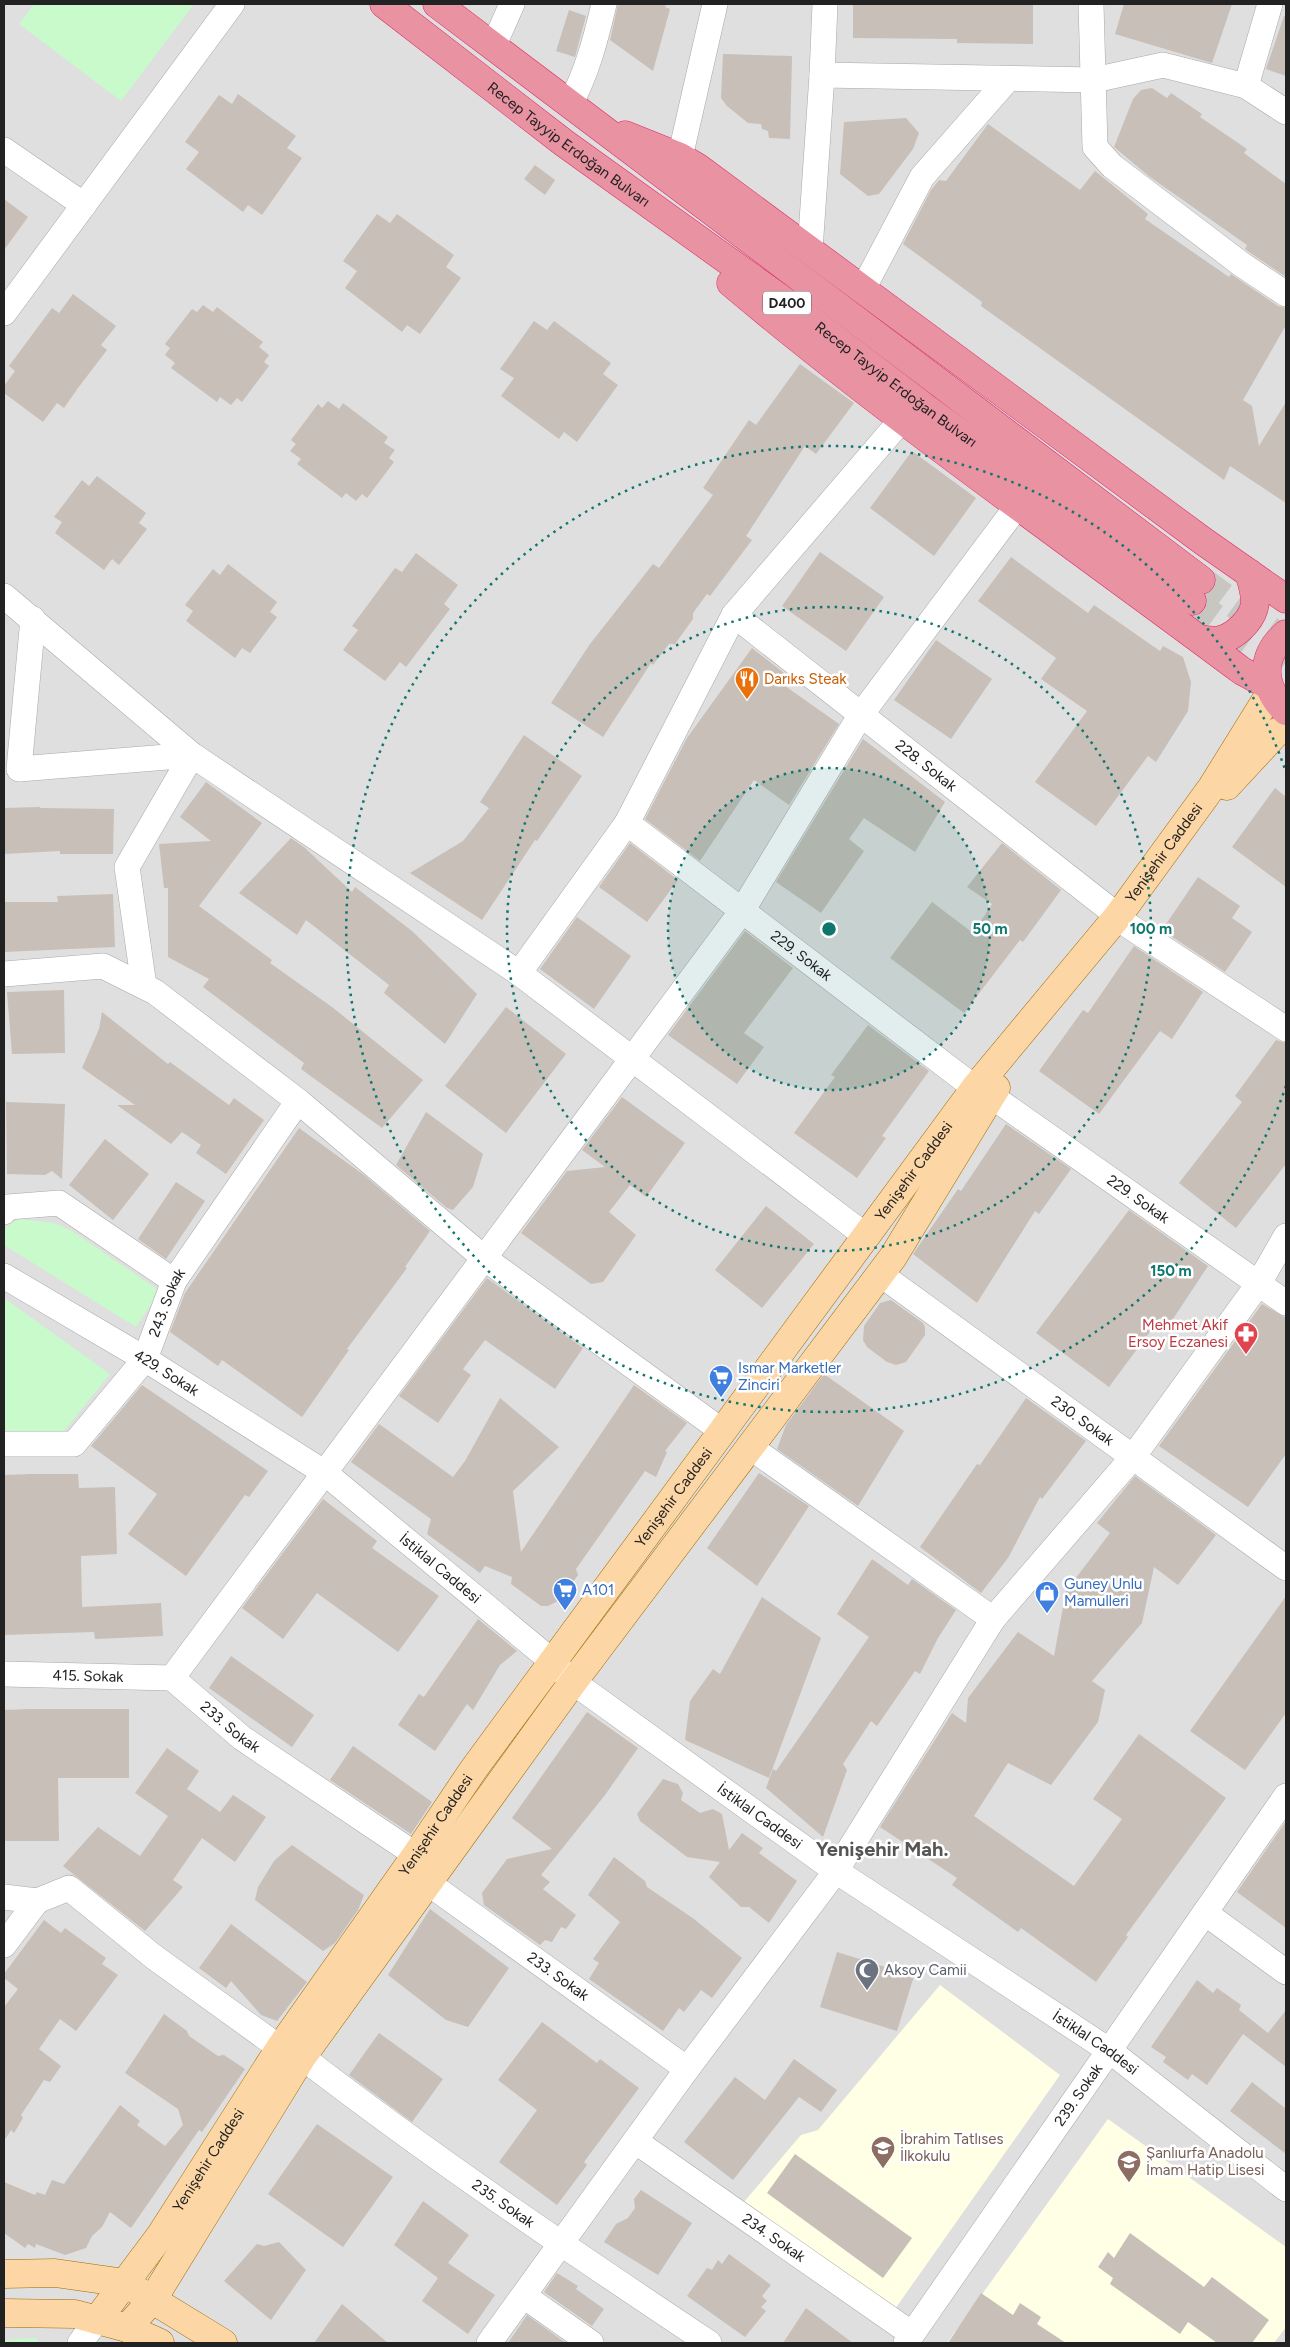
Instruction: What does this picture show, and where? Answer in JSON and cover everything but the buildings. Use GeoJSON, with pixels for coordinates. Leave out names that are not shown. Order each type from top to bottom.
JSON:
{"type":"FeatureCollection","features":[{"type":"Feature","properties":{"kind":"highway","name":"Recep Tayyip Erdoğan Bulvarı"},"geometry":{"type":"LineString","coordinates":[[384,4],[564,143],[797,311],[923,406],[1196,591],[570,104],[436,4]]}},
{"type":"Feature","properties":{"kind":"highway"},"geometry":{"type":"LineString","coordinates":[[593,122],[680,157],[697,167],[1187,530],[1286,599]]}},
{"type":"Feature","properties":{"kind":"highway"},"geometry":{"type":"LineString","coordinates":[[564,143],[790,332],[1018,505],[1275,696]]}},
{"type":"Feature","properties":{"kind":"highway"},"geometry":{"type":"LineString","coordinates":[[1200,639],[1220,640],[1232,634],[1246,623],[1254,608],[1253,586],[1249,573]]}},
{"type":"Feature","properties":{"kind":"highway"},"geometry":{"type":"LineString","coordinates":[[1275,696],[1266,670],[1269,655],[1277,642],[1286,634]]}},
{"type":"Feature","properties":{"kind":"main road","name":"Yenişehir Caddesi"},"geometry":{"type":"LineString","coordinates":[[1122,920],[1275,696]]}},
{"type":"Feature","properties":{"kind":"main road","name":"Yenişehir Caddesi"},"geometry":{"type":"LineString","coordinates":[[127,2328],[153,2299],[291,2053],[416,1855],[473,1770],[866,1236],[1122,920],[1225,788],[1277,732],[1286,728]]}},
{"type":"Feature","properties":{"kind":"main road","name":"Yenişehir Caddesi"},"geometry":{"type":"LineString","coordinates":[[97,2320],[160,2236],[291,2053],[428,1883],[573,1682],[893,1257],[982,1092]]}},
{"type":"Feature","properties":{"kind":"main road"},"geometry":{"type":"LineString","coordinates":[[4,2274],[55,2273],[125,2283],[223,2343]]}},
{"type":"Feature","properties":{"kind":"main road"},"geometry":{"type":"LineString","coordinates":[[4,2313],[75,2314],[127,2328],[160,2343]]}},
{"type":"Feature","properties":{"kind":"street"},"geometry":{"type":"LineString","coordinates":[[4,313],[232,4]]}},
{"type":"Feature","properties":{"kind":"street"},"geometry":{"type":"LineString","coordinates":[[493,47],[512,4]]}},
{"type":"Feature","properties":{"kind":"street"},"geometry":{"type":"LineString","coordinates":[[570,104],[579,87],[595,42],[604,4]]}},
{"type":"Feature","properties":{"kind":"street"},"geometry":{"type":"LineString","coordinates":[[680,157],[715,4]]}},
{"type":"Feature","properties":{"kind":"street"},"geometry":{"type":"LineString","coordinates":[[810,250],[822,75],[824,4]]}},
{"type":"Feature","properties":{"kind":"street"},"geometry":{"type":"LineString","coordinates":[[1091,4],[1095,147],[1120,172],[1241,264],[1286,294]]}},
{"type":"Feature","properties":{"kind":"street"},"geometry":{"type":"LineString","coordinates":[[1246,86],[1270,4]]}},
{"type":"Feature","properties":{"kind":"street"},"geometry":{"type":"LineString","coordinates":[[822,75],[1094,80],[1163,65],[1246,86],[1286,112]]}},
{"type":"Feature","properties":{"kind":"street"},"geometry":{"type":"LineString","coordinates":[[863,289],[922,177],[1008,79]]}},
{"type":"Feature","properties":{"kind":"street"},"geometry":{"type":"LineString","coordinates":[[4,150],[84,205]]}},
{"type":"Feature","properties":{"kind":"street"},"geometry":{"type":"LineString","coordinates":[[519,973],[627,823],[734,616],[903,418]]}},
{"type":"Feature","properties":{"kind":"street"},"geometry":{"type":"LineString","coordinates":[[172,1678],[742,911],[860,716],[1018,505]]}},
{"type":"Feature","properties":{"kind":"street"},"geometry":{"type":"LineString","coordinates":[[4,596],[192,755],[519,973],[630,1060],[866,1236]]}},
{"type":"Feature","properties":{"kind":"street","name":"228. Sokak"},"geometry":{"type":"LineString","coordinates":[[734,616],[1122,920],[1286,1029]]}},
{"type":"Feature","properties":{"kind":"street"},"geometry":{"type":"LineString","coordinates":[[33,619],[12,769],[192,755]]}},
{"type":"Feature","properties":{"kind":"street"},"geometry":{"type":"LineString","coordinates":[[144,986],[127,867],[192,755]]}},
{"type":"Feature","properties":{"kind":"street","name":"229. Sokak"},"geometry":{"type":"LineString","coordinates":[[627,823],[982,1092],[1286,1303]]}},
{"type":"Feature","properties":{"kind":"street"},"geometry":{"type":"LineString","coordinates":[[4,974],[103,966],[155,992],[298,1101],[484,1258],[722,1431]]}},
{"type":"Feature","properties":{"kind":"street","name":"243. Sokak"},"geometry":{"type":"LineString","coordinates":[[4,1444],[74,1444],[145,1359],[174,1281],[298,1101]]}},
{"type":"Feature","properties":{"kind":"street"},"geometry":{"type":"LineString","coordinates":[[4,1212],[8,1207],[60,1203],[174,1281]]}},
{"type":"Feature","properties":{"kind":"street"},"geometry":{"type":"LineString","coordinates":[[489,2343],[687,2069],[836,1871],[993,1620],[1133,1457],[1259,1283],[1286,1236]]}},
{"type":"Feature","properties":{"kind":"street","name":"230. Sokak"},"geometry":{"type":"LineString","coordinates":[[880,1274],[1286,1568]]}},
{"type":"Feature","properties":{"kind":"street","name":"429. Sokak"},"geometry":{"type":"LineString","coordinates":[[4,1276],[145,1359],[325,1473]]}},
{"type":"Feature","properties":{"kind":"street"},"geometry":{"type":"LineString","coordinates":[[750,1447],[993,1620]]}},
{"type":"Feature","properties":{"kind":"street","name":"İstiklal Caddesi"},"geometry":{"type":"LineString","coordinates":[[325,1473],[553,1662],[573,1682],[836,1871],[1110,2051],[1286,2189]]}},
{"type":"Feature","properties":{"kind":"street","name":"415. Sokak"},"geometry":{"type":"LineString","coordinates":[[4,1674],[172,1678]]}},
{"type":"Feature","properties":{"kind":"street","name":"233. Sokak"},"geometry":{"type":"LineString","coordinates":[[172,1678],[242,1738],[416,1855]]}},
{"type":"Feature","properties":{"kind":"street","name":"239. Sokak"},"geometry":{"type":"LineString","coordinates":[[909,2339],[1286,1796]]}},
{"type":"Feature","properties":{"kind":"street","name":"233. Sokak"},"geometry":{"type":"LineString","coordinates":[[428,1883],[687,2069]]}},
{"type":"Feature","properties":{"kind":"street","name":"235. Sokak"},"geometry":{"type":"LineString","coordinates":[[36,1901],[69,1888],[154,1957],[561,2244],[709,2343]]}},
{"type":"Feature","properties":{"kind":"street"},"geometry":{"type":"LineString","coordinates":[[4,1897],[36,1901],[4,1945]]}},
{"type":"Feature","properties":{"kind":"street"},"geometry":{"type":"LineString","coordinates":[[1205,1913],[1286,1972]]}},
{"type":"Feature","properties":{"kind":"street","name":"234. Sokak"},"geometry":{"type":"LineString","coordinates":[[635,2141],[909,2339]]}},
{"type":"Feature","properties":{"kind":"street"},"geometry":{"type":"LineString","coordinates":[[524,2296],[592,2343]]}},
{"type":"Feature","properties":{"kind":"street"},"geometry":{"type":"LineString","coordinates":[[80,2343],[97,2320]]}},
{"type":"Feature","properties":{"kind":"shaded area"},"geometry":{"type":"Polygon","coordinates":[[[4,4],[1286,4],[1286,2343],[4,2343],[4,4]]]}},
{"type":"Feature","properties":{"kind":"shaded area","name":"İbrahim Tatlıses İlkokulu"},"geometry":{"type":"Polygon","coordinates":[[[940,1985],[1060,2075],[895,2309],[744,2202],[801,2135],[818,2130],[940,1985]]]}},
{"type":"Feature","properties":{"kind":"shaded area","name":"Şanlıurfa Anadolu İmam Hatip Lisesi"},"geometry":{"type":"Polygon","coordinates":[[[1108,2119],[1286,2247],[1286,2327],[1274,2343],[947,2343],[1108,2119]]]}},
{"type":"Feature","properties":{"kind":"green space"},"geometry":{"type":"Polygon","coordinates":[[[34,4],[194,4],[121,101],[19,24],[34,4]]]}},
{"type":"Feature","properties":{"kind":"green space"},"geometry":{"type":"Polygon","coordinates":[[[18,1219],[54,1223],[72,1231],[160,1291],[136,1327],[4,1245],[4,1228],[18,1219]]]}},
{"type":"Feature","properties":{"kind":"green space"},"geometry":{"type":"Polygon","coordinates":[[[4,1298],[110,1374],[61,1435],[4,1434],[4,1298]]]}},
{"type":"Feature","properties":{"kind":"green space"},"geometry":{"type":"Polygon","coordinates":[[[36,2338],[39,2343],[4,2343],[4,2340],[36,2338]]]}},
{"type":"Feature","properties":{"kind":"tunnel"},"geometry":{"type":"LineString","coordinates":[[1201,580],[1286,642]]}},
{"type":"Feature","properties":{"kind":"tunnel"},"geometry":{"type":"LineString","coordinates":[[1192,601],[1286,669]]}},
{"type":"Feature","properties":{"kind":"place","name":"Darıks Steak"},"geometry":{"type":"Point","coordinates":[747,700]}},
{"type":"Feature","properties":{"kind":"place","name":"Mehmet Akif Ersoy Eczanesi"},"geometry":{"type":"Point","coordinates":[1246,1355]}},
{"type":"Feature","properties":{"kind":"place","name":"Ismar Marketler Zinciri"},"geometry":{"type":"Point","coordinates":[721,1398]}},
{"type":"Feature","properties":{"kind":"place","name":"A101"},"geometry":{"type":"Point","coordinates":[565,1611]}},
{"type":"Feature","properties":{"kind":"place","name":"Guney Unlu Mamulleri"},"geometry":{"type":"Point","coordinates":[1047,1614]}},
{"type":"Feature","properties":{"kind":"place","name":"Aksoy Camii"},"geometry":{"type":"Point","coordinates":[867,1991]}},
{"type":"Feature","properties":{"kind":"place","name":"İbrahim Tatlıses İlkokulu"},"geometry":{"type":"Point","coordinates":[883,2169]}},
{"type":"Feature","properties":{"kind":"place","name":"Şanlıurfa Anadolu İmam Hatip Lisesi"},"geometry":{"type":"Point","coordinates":[1129,2183]}},
{"type":"Feature","properties":{"kind":"district","name":"Yenişehir Mah."},"geometry":{"type":"Point","coordinates":[882,1849]}}]}
